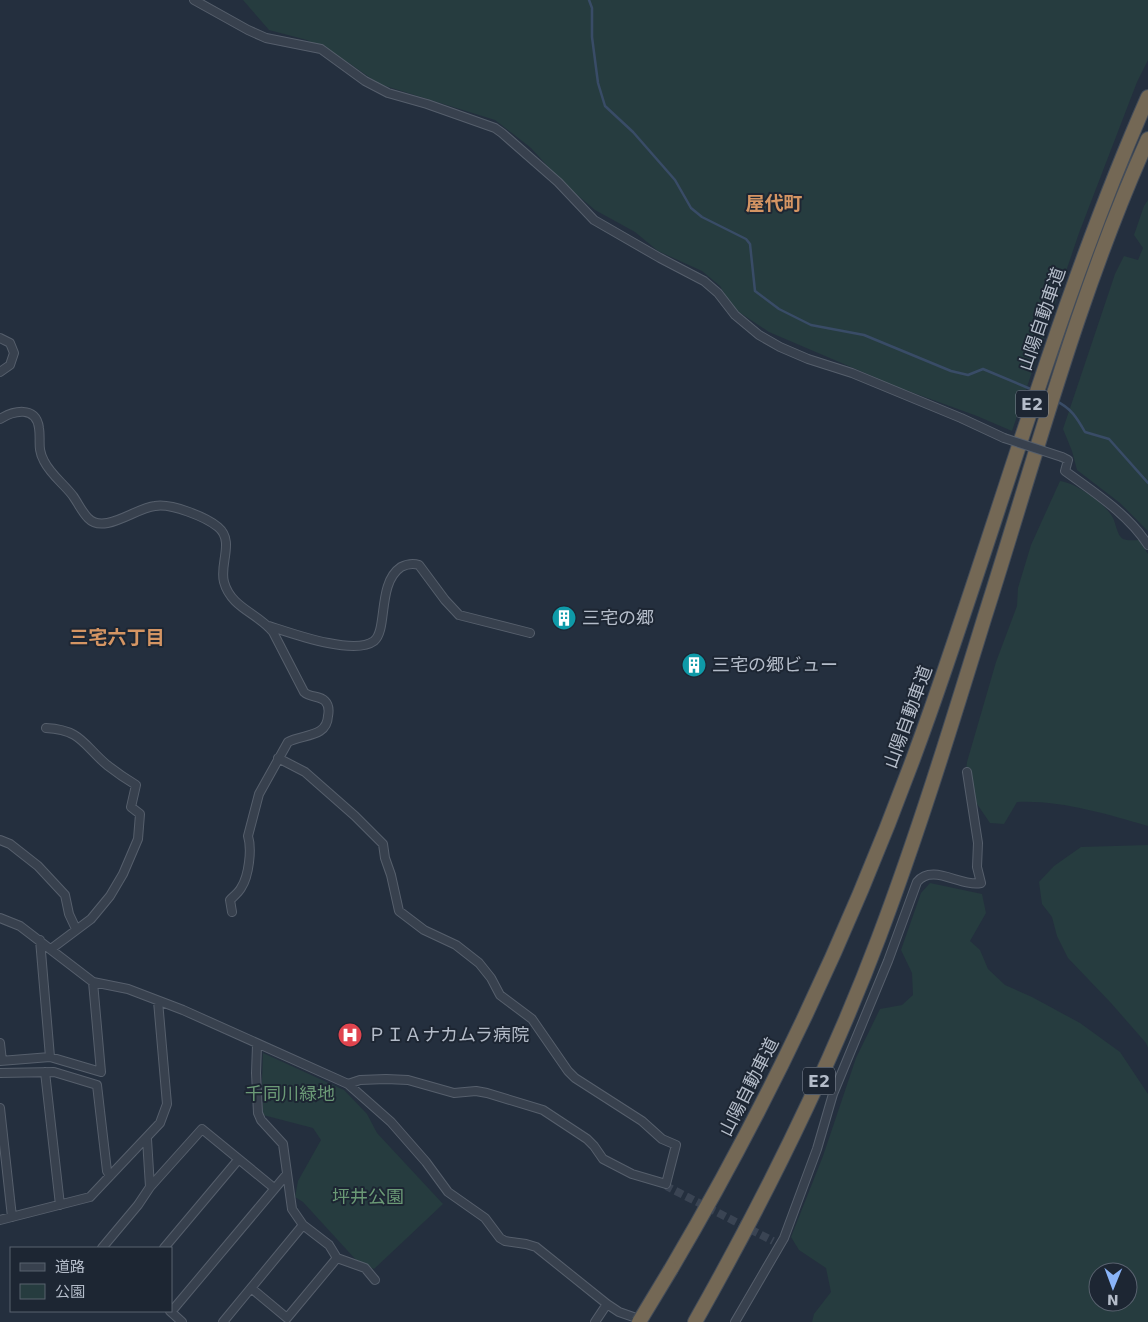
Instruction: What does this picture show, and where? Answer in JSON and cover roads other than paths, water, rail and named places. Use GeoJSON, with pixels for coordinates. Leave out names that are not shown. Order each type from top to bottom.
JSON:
{"type":"FeatureCollection","features":[{"type":"Feature","properties":{"kind":"highway","name":"山陽自動車道"},"geometry":{"type":"LineString","coordinates":[[639,1322],[715,1194],[804,1020],[848,921],[892,815],[928,716],[1069,296],[1099,215],[1148,97]]}},
{"type":"Feature","properties":{"kind":"highway","name":"山陽自動車道"},"geometry":{"type":"LineString","coordinates":[[694,1322],[754,1215],[798,1126],[841,1030],[879,937],[949,731],[1082,308],[1114,221],[1148,138]]}},
{"type":"Feature","properties":{"kind":"street"},"geometry":{"type":"LineString","coordinates":[[194,0],[266,38],[322,49],[365,81],[388,94],[428,104],[495,128],[502,132],[558,182],[594,220],[704,281],[718,293],[735,315],[759,335],[780,347],[808,359],[852,373],[1004,438],[1068,460],[1066,472],[1134,526],[1148,545]]}},
{"type":"Feature","properties":{"kind":"street"},"geometry":{"type":"LineString","coordinates":[[0,338],[10,343],[14,353],[10,365],[0,372]]}},
{"type":"Feature","properties":{"kind":"street"},"geometry":{"type":"LineString","coordinates":[[0,419],[20,411],[34,417],[39,425],[39,447],[46,465],[74,497],[88,519],[93,522],[108,524],[144,508],[161,505],[198,516],[218,527],[224,534],[226,542],[223,576],[226,588],[233,599],[244,610],[267,625],[305,638],[338,644],[353,646],[371,643],[379,635],[390,579],[401,567],[414,563],[419,565],[445,600],[459,615],[530,632]]}},
{"type":"Feature","properties":{"kind":"street"},"geometry":{"type":"LineString","coordinates":[[232,912],[230,900],[242,887],[248,866],[250,842],[248,836],[259,794],[288,742],[318,732],[324,728],[327,722],[328,708],[324,700],[304,692],[273,632],[267,625]]}},
{"type":"Feature","properties":{"kind":"street"},"geometry":{"type":"LineString","coordinates":[[46,728],[67,731],[80,738],[106,764],[136,785],[131,807],[140,814],[138,839],[110,896],[91,919],[51,949]]}},
{"type":"Feature","properties":{"kind":"street"},"geometry":{"type":"LineString","coordinates":[[278,758],[305,772],[355,816],[383,844],[398,907],[402,914],[424,930],[456,945],[480,963],[500,995],[532,1019],[562,1063],[575,1078],[642,1121],[662,1139],[676,1145],[666,1184],[632,1174],[603,1159],[587,1139],[543,1110],[487,1093],[476,1091],[454,1093],[408,1080],[360,1080],[348,1084]]}},
{"type":"Feature","properties":{"kind":"street"},"geometry":{"type":"LineString","coordinates":[[735,1322],[776,1242],[784,1238],[817,1149],[833,1094],[888,961],[917,882],[921,878],[932,874],[966,883],[981,883],[977,867],[978,843],[966,772]]}},
{"type":"Feature","properties":{"kind":"street"},"geometry":{"type":"LineString","coordinates":[[0,840],[10,844],[38,866],[65,895],[69,914],[76,929]]}},
{"type":"Feature","properties":{"kind":"street"},"geometry":{"type":"LineString","coordinates":[[0,918],[20,926],[93,982],[128,989],[184,1010],[257,1045],[348,1084],[390,1122],[426,1162],[448,1192],[486,1218],[500,1238],[505,1241],[536,1247],[607,1304],[619,1312],[646,1322]]}},
{"type":"Feature","properties":{"kind":"street"},"geometry":{"type":"LineString","coordinates":[[40,940],[50,1057]]}},
{"type":"Feature","properties":{"kind":"street"},"geometry":{"type":"LineString","coordinates":[[0,1043],[1,1061],[50,1057],[101,1072],[93,982]]}},
{"type":"Feature","properties":{"kind":"street"},"geometry":{"type":"LineString","coordinates":[[0,1220],[90,1197],[147,1139],[160,1123],[167,1104],[158,1001]]}},
{"type":"Feature","properties":{"kind":"street"},"geometry":{"type":"LineString","coordinates":[[257,1045],[256,1073],[259,1117],[284,1144],[292,1210],[303,1225],[329,1245],[337,1258],[365,1268],[375,1280]]}},
{"type":"Feature","properties":{"kind":"street"},"geometry":{"type":"LineString","coordinates":[[45,1072],[60,1205]]}},
{"type":"Feature","properties":{"kind":"street"},"geometry":{"type":"LineString","coordinates":[[0,1073],[54,1072],[97,1084],[107,1171],[110,1176]]}},
{"type":"Feature","properties":{"kind":"street"},"geometry":{"type":"LineString","coordinates":[[0,1108],[12,1217]]}},
{"type":"Feature","properties":{"kind":"street"},"geometry":{"type":"LineString","coordinates":[[103,1247],[138,1205],[150,1187],[202,1129],[274,1188]]}},
{"type":"Feature","properties":{"kind":"street"},"geometry":{"type":"LineString","coordinates":[[147,1139],[150,1187]]}},
{"type":"Feature","properties":{"kind":"street"},"geometry":{"type":"LineString","coordinates":[[165,1247],[238,1160]]}},
{"type":"Feature","properties":{"kind":"street"},"geometry":{"type":"LineString","coordinates":[[172,1310],[287,1174]]}},
{"type":"Feature","properties":{"kind":"street"},"geometry":{"type":"LineString","coordinates":[[223,1322],[303,1225]]}},
{"type":"Feature","properties":{"kind":"street"},"geometry":{"type":"LineString","coordinates":[[251,1288],[288,1318],[337,1258]]}},
{"type":"Feature","properties":{"kind":"street"},"geometry":{"type":"LineString","coordinates":[[595,1322],[607,1304]]}},
{"type":"Feature","properties":{"kind":"street"},"geometry":{"type":"LineString","coordinates":[[172,1312],[182,1322]]}},
{"type":"Feature","properties":{"kind":"waterway"},"geometry":{"type":"LineString","coordinates":[[589,0],[592,8],[592,37],[598,83],[605,106],[633,132],[675,180],[691,208],[702,217],[746,239],[750,244],[755,291],[779,309],[811,325],[864,335],[951,371],[968,375],[983,369],[1033,390]]}},
{"type":"Feature","properties":{"kind":"waterway"},"geometry":{"type":"LineString","coordinates":[[1056,401],[1073,414],[1085,432],[1109,439],[1148,483]]}},
{"type":"Feature","properties":{"kind":"tunnel"},"geometry":{"type":"LineString","coordinates":[[666,1184],[668,1187],[773,1241]]}},
{"type":"Feature","properties":{"kind":"place","name":"三宅の郷"},"geometry":{"type":"Point","coordinates":[564,618]}},
{"type":"Feature","properties":{"kind":"place","name":"三宅の郷ビュー"},"geometry":{"type":"Point","coordinates":[694,665]}},
{"type":"Feature","properties":{"kind":"place","name":"ＰＩＡナカムラ病院"},"geometry":{"type":"Point","coordinates":[350,1035]}},
{"type":"Feature","properties":{"kind":"district","name":"屋代町"},"geometry":{"type":"Point","coordinates":[774,203]}},
{"type":"Feature","properties":{"kind":"district","name":"三宅六丁目"},"geometry":{"type":"Point","coordinates":[117,637]}},
{"type":"Feature","properties":{"kind":"park label","name":"千同川緑地"},"geometry":{"type":"Point","coordinates":[290,1094]}},
{"type":"Feature","properties":{"kind":"park label","name":"坪井公園"},"geometry":{"type":"Point","coordinates":[368,1197]}}]}
